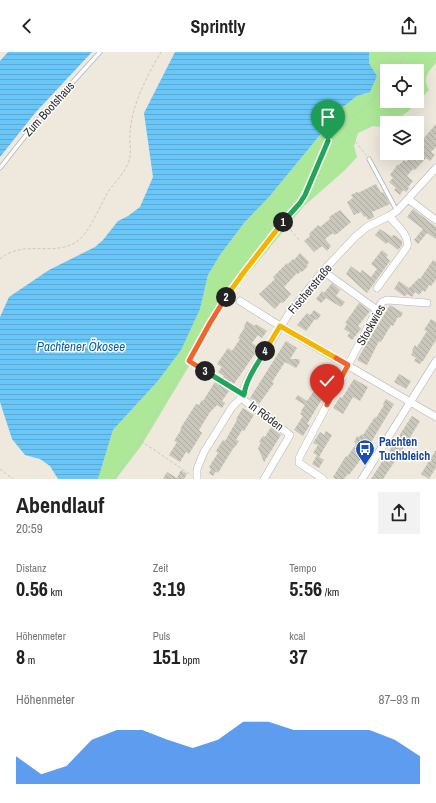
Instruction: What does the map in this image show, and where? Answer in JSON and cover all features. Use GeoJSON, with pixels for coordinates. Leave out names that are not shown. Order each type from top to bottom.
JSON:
{"type":"FeatureCollection","features":[{"type":"Feature","properties":{"kind":"street","name":"Fischerstraße"},"geometry":{"type":"LineString","coordinates":[[197,479],[197,470],[204,452],[232,406],[242,396],[248,379],[280,326],[302,297],[323,271],[355,237],[368,227],[397,210],[436,169]]}},
{"type":"Feature","properties":{"kind":"street"},"geometry":{"type":"LineString","coordinates":[[408,199],[436,220]]}},
{"type":"Feature","properties":{"kind":"street"},"geometry":{"type":"LineString","coordinates":[[377,288],[408,247],[407,237],[389,216]]}},
{"type":"Feature","properties":{"kind":"street"},"geometry":{"type":"LineString","coordinates":[[323,271],[377,310]]}},
{"type":"Feature","properties":{"kind":"street"},"geometry":{"type":"LineString","coordinates":[[239,300],[280,326],[436,417]]}},
{"type":"Feature","properties":{"kind":"street","name":"Stockwies"},"geometry":{"type":"LineString","coordinates":[[323,479],[299,463],[299,458],[377,310],[382,302],[387,300],[427,303]]}},
{"type":"Feature","properties":{"kind":"street"},"geometry":{"type":"LineString","coordinates":[[362,479],[436,361]]}},
{"type":"Feature","properties":{"kind":"street","name":"In Röden"},"geometry":{"type":"LineString","coordinates":[[242,396],[290,435],[264,479]]}},
{"type":"Feature","properties":{"kind":"lane","name":"Zum Bootshaus"},"geometry":{"type":"LineString","coordinates":[[0,168],[34,124],[100,52]]}},
{"type":"Feature","properties":{"kind":"lane"},"geometry":{"type":"LineString","coordinates":[[369,159],[397,210]]}},
{"type":"Feature","properties":{"kind":"path"},"geometry":{"type":"LineString","coordinates":[[0,259],[5,254],[15,250],[23,248],[62,247],[76,242],[80,238],[92,222],[110,190],[125,170],[129,161],[131,150],[130,134],[135,107],[148,74],[161,52]]}},
{"type":"Feature","properties":{"kind":"path"},"geometry":{"type":"LineString","coordinates":[[399,64],[408,52]]}},
{"type":"Feature","properties":{"kind":"path"},"geometry":{"type":"LineString","coordinates":[[114,479],[140,441],[229,293],[257,254],[300,203],[305,195],[324,148],[333,135],[367,105],[380,89]]}},
{"type":"Feature","properties":{"kind":"path"},"geometry":{"type":"LineString","coordinates":[[342,126],[369,159]]}},
{"type":"Feature","properties":{"kind":"path"},"geometry":{"type":"LineString","coordinates":[[283,222],[299,240]]}},
{"type":"Feature","properties":{"kind":"path"},"geometry":{"type":"LineString","coordinates":[[229,293],[239,300]]}},
{"type":"Feature","properties":{"kind":"path"},"geometry":{"type":"LineString","coordinates":[[189,361],[242,396]]}},
{"type":"Feature","properties":{"kind":"path"},"geometry":{"type":"LineString","coordinates":[[140,441],[197,479]]}},
{"type":"Feature","properties":{"kind":"path"},"geometry":{"type":"LineString","coordinates":[[0,469],[4,474],[13,479]]}},
{"type":"Feature","properties":{"kind":"green space"},"geometry":{"type":"Polygon","coordinates":[[[369,52],[436,52],[436,63],[428,72],[426,79],[429,90],[424,95],[424,64],[380,64],[380,108],[412,108],[402,116],[380,116],[380,127],[373,126],[358,133],[354,146],[357,157],[345,170],[304,206],[234,291],[141,446],[116,479],[98,479],[113,430],[157,382],[200,309],[208,275],[220,255],[244,223],[269,197],[343,107],[357,96],[370,92],[377,76],[369,63],[369,52]]]}},
{"type":"Feature","properties":{"kind":"water"},"geometry":{"type":"Polygon","coordinates":[[[8,52],[92,52],[35,113],[0,157],[0,61],[8,52]]]}},
{"type":"Feature","properties":{"kind":"water","name":"Pachtener Ökosee"},"geometry":{"type":"Polygon","coordinates":[[[175,52],[369,52],[369,63],[377,76],[370,92],[357,96],[343,107],[269,197],[244,223],[220,255],[208,275],[200,309],[181,350],[157,382],[113,430],[98,479],[58,479],[50,466],[40,459],[25,455],[12,439],[0,402],[0,317],[9,297],[49,270],[95,247],[103,240],[118,221],[140,207],[153,177],[144,113],[175,52]]]}},
{"type":"Feature","properties":{"kind":"building"},"geometry":{"type":"Polygon","coordinates":[[[436,124],[436,147],[431,152],[435,155],[430,161],[426,158],[415,170],[413,169],[407,176],[413,181],[406,192],[403,190],[400,195],[394,190],[396,188],[389,182],[393,178],[390,175],[398,164],[399,165],[404,160],[406,162],[408,160],[424,160],[424,138],[436,124]]]}},
{"type":"Feature","properties":{"kind":"building"},"geometry":{"type":"Polygon","coordinates":[[[376,184],[390,204],[372,212],[374,217],[368,220],[361,212],[354,215],[347,202],[353,198],[351,195],[376,184]]]}},
{"type":"Feature","properties":{"kind":"building"},"geometry":{"type":"Polygon","coordinates":[[[413,209],[436,227],[436,239],[427,233],[418,244],[414,240],[423,229],[407,217],[413,209]]]}},
{"type":"Feature","properties":{"kind":"building"},"geometry":{"type":"Polygon","coordinates":[[[340,210],[351,222],[338,233],[334,235],[333,233],[325,239],[331,246],[327,251],[322,246],[314,252],[304,241],[310,236],[309,234],[318,225],[320,227],[330,219],[329,217],[340,210]]]}},
{"type":"Feature","properties":{"kind":"building"},"geometry":{"type":"Polygon","coordinates":[[[380,229],[392,237],[393,235],[396,236],[402,241],[402,245],[398,250],[388,242],[386,244],[375,235],[380,229]]]}},
{"type":"Feature","properties":{"kind":"building"},"geometry":{"type":"Polygon","coordinates":[[[382,250],[388,255],[386,257],[390,261],[367,293],[346,274],[351,266],[360,273],[362,270],[371,277],[377,269],[371,264],[382,250]]]}},
{"type":"Feature","properties":{"kind":"building"},"geometry":{"type":"Polygon","coordinates":[[[300,253],[309,262],[307,265],[308,266],[302,272],[297,273],[284,287],[291,294],[275,309],[259,294],[275,279],[273,277],[287,263],[288,264],[293,259],[294,260],[300,253]]]}},
{"type":"Feature","properties":{"kind":"building"},"geometry":{"type":"Polygon","coordinates":[[[433,260],[436,262],[436,279],[431,286],[429,285],[425,292],[423,290],[419,295],[415,292],[412,297],[407,294],[404,296],[394,289],[399,281],[409,288],[419,278],[420,279],[433,260]]]}},
{"type":"Feature","properties":{"kind":"building"},"geometry":{"type":"Polygon","coordinates":[[[332,283],[340,290],[336,296],[345,302],[341,307],[326,298],[321,303],[316,299],[322,291],[324,293],[332,283]]]}},
{"type":"Feature","properties":{"kind":"building"},"geometry":{"type":"Polygon","coordinates":[[[359,303],[370,311],[358,326],[361,329],[352,340],[347,336],[350,333],[344,329],[347,324],[345,323],[359,303]]]}},
{"type":"Feature","properties":{"kind":"building"},"geometry":{"type":"Polygon","coordinates":[[[390,305],[403,313],[400,318],[398,317],[393,326],[391,325],[381,342],[379,341],[367,365],[357,360],[390,305]]]}},
{"type":"Feature","properties":{"kind":"building"},"geometry":{"type":"Polygon","coordinates":[[[314,310],[321,315],[317,320],[315,319],[306,331],[297,325],[307,313],[310,315],[314,310]]]}},
{"type":"Feature","properties":{"kind":"building"},"geometry":{"type":"Polygon","coordinates":[[[431,319],[436,322],[436,340],[420,364],[414,361],[416,358],[411,355],[412,350],[415,345],[417,347],[427,331],[424,330],[431,319]]]}},
{"type":"Feature","properties":{"kind":"building"},"geometry":{"type":"Polygon","coordinates":[[[247,321],[255,326],[256,324],[267,331],[262,338],[258,335],[252,343],[259,348],[222,401],[225,403],[222,408],[217,405],[210,412],[199,430],[202,433],[189,454],[186,452],[180,462],[169,455],[177,442],[174,441],[196,404],[199,405],[202,400],[203,401],[215,382],[219,385],[224,376],[218,372],[222,367],[217,364],[228,348],[232,351],[240,339],[238,338],[247,321]]]}},
{"type":"Feature","properties":{"kind":"building"},"geometry":{"type":"Polygon","coordinates":[[[286,341],[297,348],[290,359],[299,359],[300,362],[296,368],[285,362],[272,382],[274,383],[259,404],[250,398],[286,341]]]}},
{"type":"Feature","properties":{"kind":"building"},"geometry":{"type":"Polygon","coordinates":[[[329,369],[337,374],[307,424],[310,425],[303,436],[294,430],[303,416],[300,414],[305,405],[295,399],[298,395],[307,401],[329,369]]]}},
{"type":"Feature","properties":{"kind":"building"},"geometry":{"type":"Polygon","coordinates":[[[399,374],[411,381],[406,389],[394,382],[399,374]]]}},
{"type":"Feature","properties":{"kind":"building"},"geometry":{"type":"Polygon","coordinates":[[[354,379],[368,387],[360,401],[353,397],[343,414],[333,408],[340,397],[342,398],[354,379]]]}},
{"type":"Feature","properties":{"kind":"building"},"geometry":{"type":"Polygon","coordinates":[[[386,399],[394,404],[361,459],[349,475],[348,474],[344,479],[335,479],[333,477],[346,456],[347,457],[354,447],[356,443],[354,442],[357,436],[359,437],[362,434],[363,435],[375,417],[376,418],[386,399]]]}},
{"type":"Feature","properties":{"kind":"building"},"geometry":{"type":"Polygon","coordinates":[[[243,408],[254,415],[244,431],[242,430],[236,440],[239,441],[218,473],[216,471],[213,476],[209,473],[211,469],[209,467],[218,453],[216,451],[223,440],[225,441],[243,408]]]}},
{"type":"Feature","properties":{"kind":"building"},"geometry":{"type":"Polygon","coordinates":[[[412,416],[420,421],[406,444],[383,479],[371,479],[412,416]]]}},
{"type":"Feature","properties":{"kind":"building"},"geometry":{"type":"Polygon","coordinates":[[[271,427],[281,435],[264,462],[258,448],[261,443],[259,442],[263,436],[265,437],[271,427]]]}},
{"type":"Feature","properties":{"kind":"building"},"geometry":{"type":"Polygon","coordinates":[[[326,431],[332,435],[319,457],[324,460],[319,468],[312,464],[317,455],[313,453],[318,445],[313,443],[320,432],[324,435],[326,431]]]}},
{"type":"Feature","properties":{"kind":"building"},"geometry":{"type":"Polygon","coordinates":[[[436,450],[436,467],[429,479],[421,474],[436,450]]]}},
{"type":"Feature","properties":{"kind":"building"},"geometry":{"type":"Polygon","coordinates":[[[181,470],[187,474],[184,479],[163,479],[167,472],[177,478],[181,470]]]}},
{"type":"Feature","properties":{"kind":"place","name":"Pachten Tuchbleich"},"geometry":{"type":"Point","coordinates":[365,466]}},
{"type":"Feature","properties":{"kind":"route"},"geometry":{"type":"LineString","coordinates":[[327,405],[348,365],[280,326],[248,379],[244,388],[244,395],[189,361],[229,293],[261,249],[300,203],[305,195],[328,141]]}}]}
